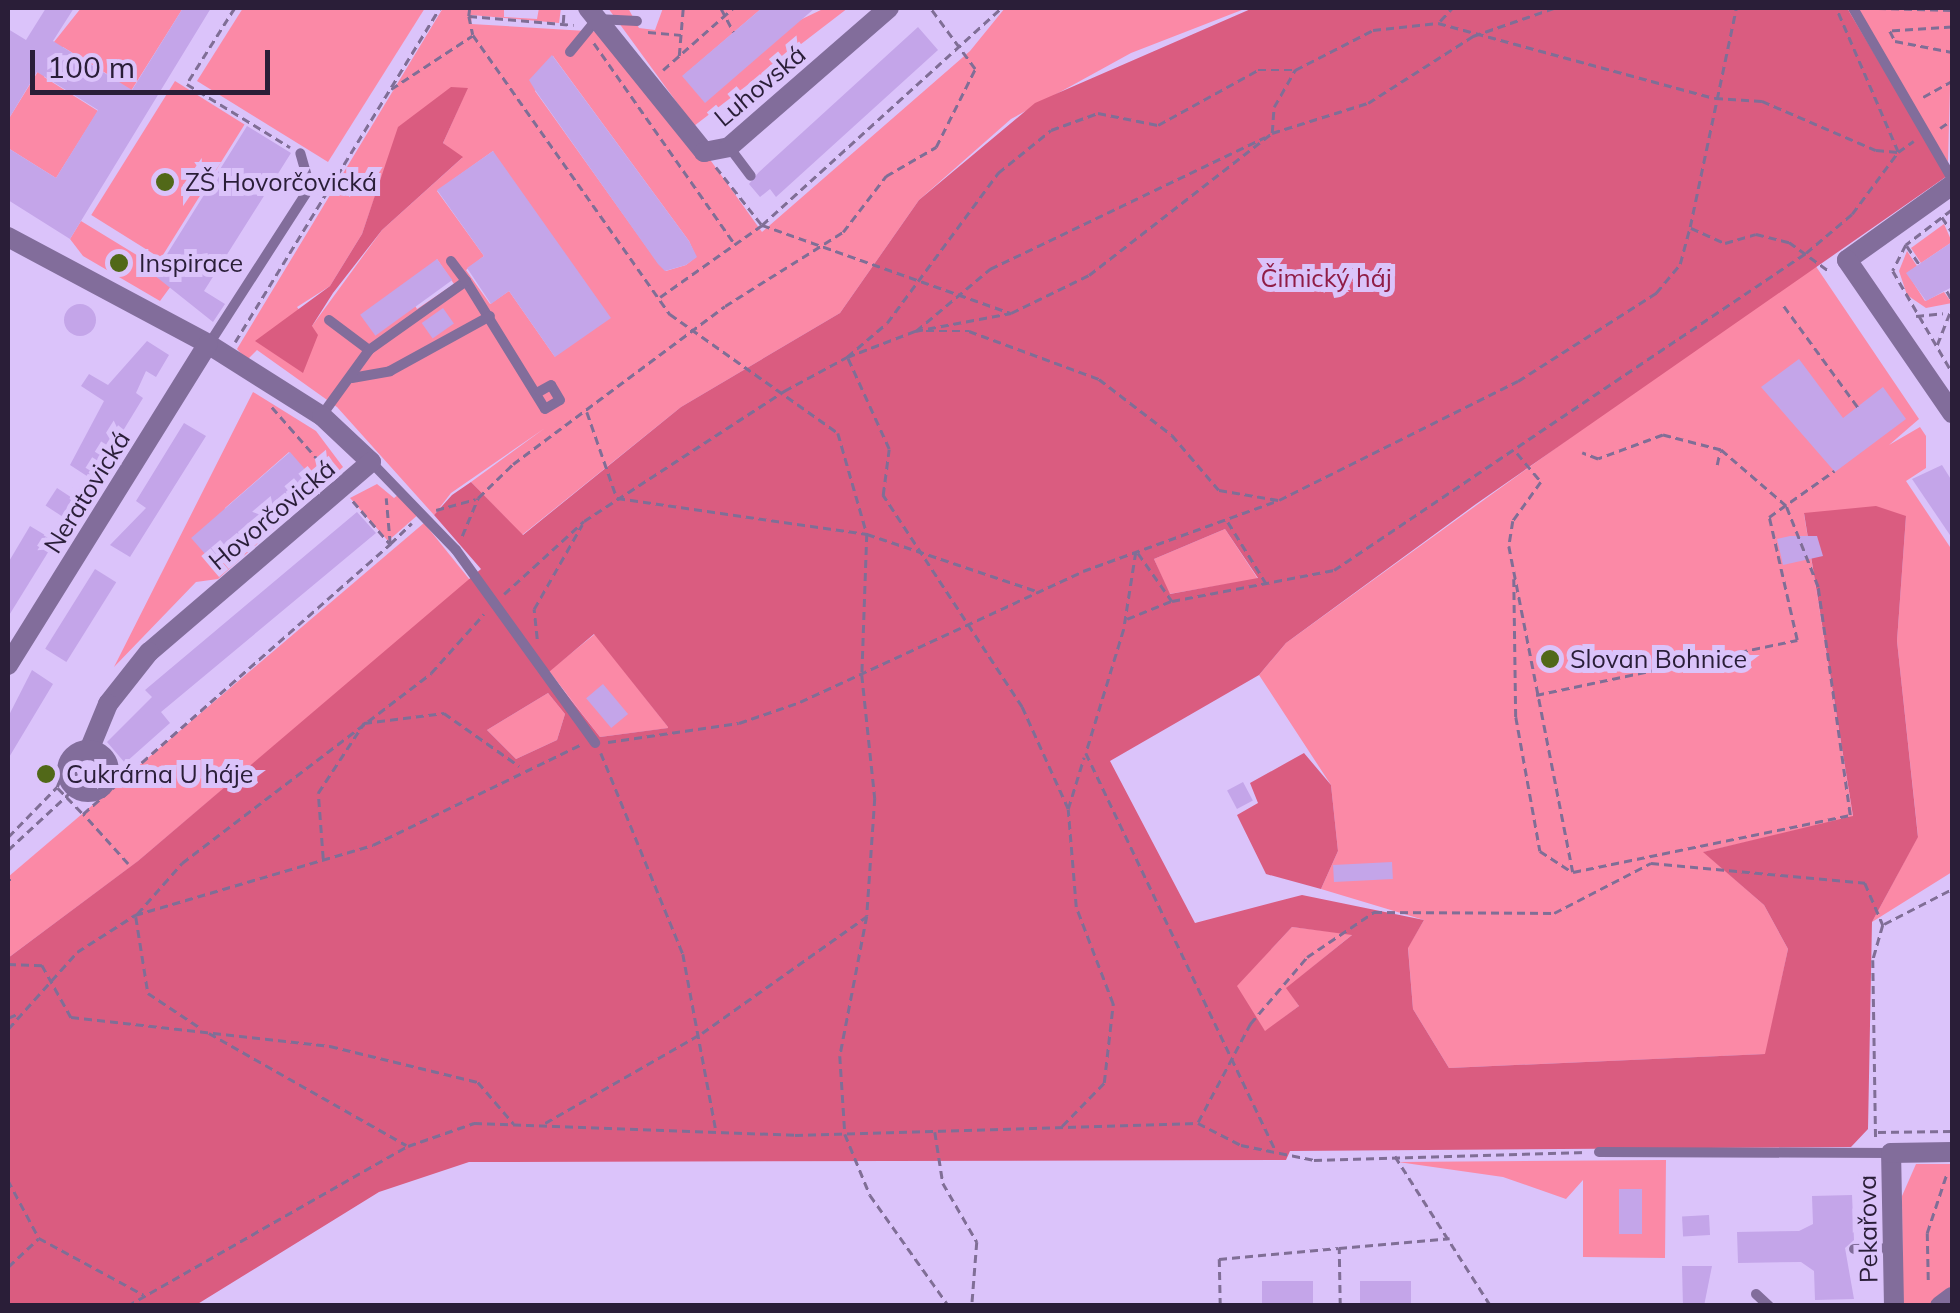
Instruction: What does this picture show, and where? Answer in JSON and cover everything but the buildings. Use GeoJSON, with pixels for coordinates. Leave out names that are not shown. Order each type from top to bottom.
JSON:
{"type":"FeatureCollection","features":[{"type":"Feature","properties":{"kind":"street","name":"Luhovská"},"geometry":{"type":"LineString","coordinates":[[704,152],[729,148],[889,8]]}},
{"type":"Feature","properties":{"kind":"street"},"geometry":{"type":"LineString","coordinates":[[588,19],[650,80],[704,152]]}},
{"type":"Feature","properties":{"kind":"street"},"geometry":{"type":"LineString","coordinates":[[1952,182],[1838,266],[1952,412]]}},
{"type":"Feature","properties":{"kind":"street","name":"Hovorčovická"},"geometry":{"type":"LineString","coordinates":[[8,237],[208,344],[322,416],[371,462],[149,652],[108,704],[89,750],[68,764],[66,790]]}},
{"type":"Feature","properties":{"kind":"street","name":"Neratovická"},"geometry":{"type":"LineString","coordinates":[[8,665],[208,344]]}},
{"type":"Feature","properties":{"kind":"street"},"geometry":{"type":"LineString","coordinates":[[66,790],[96,790],[107,780],[105,759],[89,750]]}},
{"type":"Feature","properties":{"kind":"street"},"geometry":{"type":"LineString","coordinates":[[1884,1148],[1950,1157]]}},
{"type":"Feature","properties":{"kind":"street","name":"Pekařova"},"geometry":{"type":"LineString","coordinates":[[1884,1148],[1894,1306]]}},
{"type":"Feature","properties":{"kind":"street"},"geometry":{"type":"LineString","coordinates":[[1940,1306],[1952,1297]]}},
{"type":"Feature","properties":{"kind":"lane"},"geometry":{"type":"LineString","coordinates":[[1853,8],[1952,182]]}},
{"type":"Feature","properties":{"kind":"lane"},"geometry":{"type":"LineString","coordinates":[[570,52],[588,19],[637,21]]}},
{"type":"Feature","properties":{"kind":"lane"},"geometry":{"type":"LineString","coordinates":[[729,148],[751,176]]}},
{"type":"Feature","properties":{"kind":"lane"},"geometry":{"type":"LineString","coordinates":[[208,344],[310,187],[300,153]]}},
{"type":"Feature","properties":{"kind":"lane"},"geometry":{"type":"LineString","coordinates":[[451,261],[540,390]]}},
{"type":"Feature","properties":{"kind":"lane"},"geometry":{"type":"LineString","coordinates":[[322,416],[369,350],[466,280]]}},
{"type":"Feature","properties":{"kind":"lane"},"geometry":{"type":"LineString","coordinates":[[352,378],[390,371],[490,316]]}},
{"type":"Feature","properties":{"kind":"lane"},"geometry":{"type":"LineString","coordinates":[[329,320],[369,350]]}},
{"type":"Feature","properties":{"kind":"lane"},"geometry":{"type":"LineString","coordinates":[[371,462],[456,550],[595,743]]}},
{"type":"Feature","properties":{"kind":"lane"},"geometry":{"type":"LineString","coordinates":[[1599,1152],[1884,1148]]}},
{"type":"Feature","properties":{"kind":"lane"},"geometry":{"type":"LineString","coordinates":[[1854,1249],[1893,1248]]}},
{"type":"Feature","properties":{"kind":"lane"},"geometry":{"type":"LineString","coordinates":[[1756,1294],[1768,1306]]}},
{"type":"Feature","properties":{"kind":"path"},"geometry":{"type":"LineString","coordinates":[[236,8],[186,84],[300,153]]}},
{"type":"Feature","properties":{"kind":"path"},"geometry":{"type":"LineString","coordinates":[[226,356],[440,8]]}},
{"type":"Feature","properties":{"kind":"path"},"geometry":{"type":"LineString","coordinates":[[470,8],[473,35],[659,298],[838,433],[867,534],[862,675],[875,798],[867,916],[840,1056],[845,1134],[870,1195],[948,1306]]}},
{"type":"Feature","properties":{"kind":"path"},"geometry":{"type":"LineString","coordinates":[[563,24],[564,8]]}},
{"type":"Feature","properties":{"kind":"path"},"geometry":{"type":"LineString","coordinates":[[680,57],[683,8]]}},
{"type":"Feature","properties":{"kind":"path"},"geometry":{"type":"LineString","coordinates":[[722,8],[722,16],[734,32]]}},
{"type":"Feature","properties":{"kind":"path"},"geometry":{"type":"LineString","coordinates":[[650,80],[733,8]]}},
{"type":"Feature","properties":{"kind":"path"},"geometry":{"type":"LineString","coordinates":[[83,814],[423,513],[478,498],[696,328],[843,232],[886,176],[936,147],[973,81],[965,48],[930,8]]}},
{"type":"Feature","properties":{"kind":"path"},"geometry":{"type":"LineString","coordinates":[[659,298],[762,226],[965,48],[1001,8]]}},
{"type":"Feature","properties":{"kind":"path"},"geometry":{"type":"LineString","coordinates":[[1438,23],[1452,8]]}},
{"type":"Feature","properties":{"kind":"path"},"geometry":{"type":"LineString","coordinates":[[915,332],[963,296],[990,269],[1272,133],[1368,103],[1474,36],[1554,8]]}},
{"type":"Feature","properties":{"kind":"path"},"geometry":{"type":"LineString","coordinates":[[8,1029],[99,935],[136,916],[373,845],[521,767],[595,743],[738,723],[862,675],[1136,550],[1279,500],[1518,381],[1656,293],[1680,264],[1736,8]]}},
{"type":"Feature","properties":{"kind":"path"},"geometry":{"type":"LineString","coordinates":[[1836,8],[1898,152]]}},
{"type":"Feature","properties":{"kind":"path"},"geometry":{"type":"LineString","coordinates":[[1878,8],[1952,10]]}},
{"type":"Feature","properties":{"kind":"path"},"geometry":{"type":"LineString","coordinates":[[470,16],[563,24],[588,19],[593,49],[735,244]]}},
{"type":"Feature","properties":{"kind":"path"},"geometry":{"type":"LineString","coordinates":[[847,357],[918,280],[998,173],[1052,130],[1098,114],[1158,126],[1258,70],[1296,70],[1373,30],[1438,23],[1474,36],[1715,98],[1762,101],[1842,141],[1898,152]]}},
{"type":"Feature","properties":{"kind":"path"},"geometry":{"type":"LineString","coordinates":[[1951,27],[1890,31],[1894,41],[1952,52]]}},
{"type":"Feature","properties":{"kind":"path"},"geometry":{"type":"LineString","coordinates":[[658,33],[681,35]]}},
{"type":"Feature","properties":{"kind":"path"},"geometry":{"type":"LineString","coordinates":[[388,91],[473,35]]}},
{"type":"Feature","properties":{"kind":"path"},"geometry":{"type":"LineString","coordinates":[[408,1146],[206,1032],[148,993],[136,916],[182,863],[430,673],[494,603],[584,521],[784,391],[847,357],[915,332],[1011,313],[1090,275],[1272,133],[1274,107],[1296,70]]}},
{"type":"Feature","properties":{"kind":"path"},"geometry":{"type":"LineString","coordinates":[[1908,105],[1952,81]]}},
{"type":"Feature","properties":{"kind":"path"},"geometry":{"type":"LineString","coordinates":[[1126,620],[1172,601],[1334,570],[1518,454],[1698,319],[1806,253],[1852,214],[1898,152],[1924,134]]}},
{"type":"Feature","properties":{"kind":"path"},"geometry":{"type":"LineString","coordinates":[[704,152],[762,226],[1011,313]]}},
{"type":"Feature","properties":{"kind":"path"},"geometry":{"type":"LineString","coordinates":[[1952,210],[1906,245],[1893,271],[1952,372]]}},
{"type":"Feature","properties":{"kind":"path"},"geometry":{"type":"LineString","coordinates":[[1942,216],[1952,232]]}},
{"type":"Feature","properties":{"kind":"path"},"geometry":{"type":"LineString","coordinates":[[1690,227],[1724,243],[1756,234],[1838,266]]}},
{"type":"Feature","properties":{"kind":"path"},"geometry":{"type":"LineString","coordinates":[[1906,245],[1920,264]]}},
{"type":"Feature","properties":{"kind":"path"},"geometry":{"type":"LineString","coordinates":[[1947,291],[1952,300]]}},
{"type":"Feature","properties":{"kind":"path"},"geometry":{"type":"LineString","coordinates":[[1784,306],[1858,406]]}},
{"type":"Feature","properties":{"kind":"path"},"geometry":{"type":"LineString","coordinates":[[1916,316],[1952,307]]}},
{"type":"Feature","properties":{"kind":"path"},"geometry":{"type":"LineString","coordinates":[[1936,347],[1944,312]]}},
{"type":"Feature","properties":{"kind":"path"},"geometry":{"type":"LineString","coordinates":[[915,332],[969,331],[1099,380],[1159,423],[1219,490],[1279,500]]}},
{"type":"Feature","properties":{"kind":"path"},"geometry":{"type":"LineString","coordinates":[[847,357],[889,449],[883,495],[964,630],[1022,707],[1068,810],[1076,908],[1114,1004],[1104,1083],[1061,1127]]}},
{"type":"Feature","properties":{"kind":"path"},"geometry":{"type":"LineString","coordinates":[[269,398],[294,413]]}},
{"type":"Feature","properties":{"kind":"path"},"geometry":{"type":"LineString","coordinates":[[270,406],[336,480],[344,467]]}},
{"type":"Feature","properties":{"kind":"path"},"geometry":{"type":"LineString","coordinates":[[587,410],[617,498]]}},
{"type":"Feature","properties":{"kind":"path"},"geometry":{"type":"LineString","coordinates":[[1198,1123],[1230,1049],[1308,956],[1374,912],[1554,913],[1651,863],[1660,853],[1850,814],[1806,542],[1786,506],[1721,450],[1662,435],[1598,459],[1582,453]]}},
{"type":"Feature","properties":{"kind":"path"},"geometry":{"type":"LineString","coordinates":[[1718,465],[1721,450]]}},
{"type":"Feature","properties":{"kind":"path"},"geometry":{"type":"LineString","coordinates":[[1518,454],[1541,482],[1514,521],[1516,717],[1540,850],[1573,872],[1651,863],[1865,884],[1882,925],[1873,960],[1876,1132],[1884,1148]]}},
{"type":"Feature","properties":{"kind":"path"},"geometry":{"type":"LineString","coordinates":[[1536,695],[1796,640],[1770,517],[1834,471]]}},
{"type":"Feature","properties":{"kind":"path"},"geometry":{"type":"LineString","coordinates":[[362,486],[348,496],[390,544]]}},
{"type":"Feature","properties":{"kind":"path"},"geometry":{"type":"LineString","coordinates":[[384,488],[390,544]]}},
{"type":"Feature","properties":{"kind":"path"},"geometry":{"type":"LineString","coordinates":[[456,550],[478,498]]}},
{"type":"Feature","properties":{"kind":"path"},"geometry":{"type":"LineString","coordinates":[[617,498],[867,534],[1038,592]]}},
{"type":"Feature","properties":{"kind":"path"},"geometry":{"type":"LineString","coordinates":[[1226,519],[1267,584]]}},
{"type":"Feature","properties":{"kind":"path"},"geometry":{"type":"LineString","coordinates":[[540,665],[534,609],[584,521]]}},
{"type":"Feature","properties":{"kind":"path"},"geometry":{"type":"LineString","coordinates":[[1136,550],[1172,601]]}},
{"type":"Feature","properties":{"kind":"path"},"geometry":{"type":"LineString","coordinates":[[1068,810],[1126,620],[1136,550]]}},
{"type":"Feature","properties":{"kind":"path"},"geometry":{"type":"LineString","coordinates":[[1516,576],[1573,872]]}},
{"type":"Feature","properties":{"kind":"path"},"geometry":{"type":"LineString","coordinates":[[323,860],[318,792],[364,724],[444,713],[521,767]]}},
{"type":"Feature","properties":{"kind":"path"},"geometry":{"type":"LineString","coordinates":[[595,743],[684,954],[702,1033],[716,1132]]}},
{"type":"Feature","properties":{"kind":"path"},"geometry":{"type":"LineString","coordinates":[[1086,753],[1276,1151]]}},
{"type":"Feature","properties":{"kind":"path"},"geometry":{"type":"LineString","coordinates":[[8,850],[66,790],[128,864]]}},
{"type":"Feature","properties":{"kind":"path"},"geometry":{"type":"LineString","coordinates":[[1882,925],[1952,888]]}},
{"type":"Feature","properties":{"kind":"path"},"geometry":{"type":"LineString","coordinates":[[544,1124],[702,1033],[867,916]]}},
{"type":"Feature","properties":{"kind":"path"},"geometry":{"type":"LineString","coordinates":[[8,964],[42,965],[71,1017],[330,1046],[478,1082],[515,1125]]}},
{"type":"Feature","properties":{"kind":"path"},"geometry":{"type":"LineString","coordinates":[[8,1018],[21,1013]]}},
{"type":"Feature","properties":{"kind":"path"},"geometry":{"type":"LineString","coordinates":[[127,1306],[408,1146],[474,1123],[845,1134],[1198,1123],[1314,1160],[1599,1152]]}},
{"type":"Feature","properties":{"kind":"path"},"geometry":{"type":"LineString","coordinates":[[934,1130],[944,1183],[976,1242],[972,1306]]}},
{"type":"Feature","properties":{"kind":"path"},"geometry":{"type":"LineString","coordinates":[[1876,1132],[1952,1131]]}},
{"type":"Feature","properties":{"kind":"path"},"geometry":{"type":"LineString","coordinates":[[1394,1155],[1452,1238],[1491,1306]]}},
{"type":"Feature","properties":{"kind":"path"},"geometry":{"type":"LineString","coordinates":[[1928,1280],[1928,1233],[1950,1157]]}},
{"type":"Feature","properties":{"kind":"path"},"geometry":{"type":"LineString","coordinates":[[8,1180],[39,1238],[145,1296]]}},
{"type":"Feature","properties":{"kind":"path"},"geometry":{"type":"LineString","coordinates":[[1914,1232],[1928,1233]]}},
{"type":"Feature","properties":{"kind":"path"},"geometry":{"type":"LineString","coordinates":[[8,1266],[39,1238]]}},
{"type":"Feature","properties":{"kind":"path"},"geometry":{"type":"LineString","coordinates":[[1220,1306],[1220,1259],[1452,1238]]}},
{"type":"Feature","properties":{"kind":"path"},"geometry":{"type":"LineString","coordinates":[[1339,1248],[1340,1306]]}},
{"type":"Feature","properties":{"kind":"shaded area"},"geometry":{"type":"Polygon","coordinates":[[[81,8],[183,8],[124,102],[117,80],[63,47],[46,52],[81,8]]]}},
{"type":"Feature","properties":{"kind":"shaded area"},"geometry":{"type":"Polygon","coordinates":[[[243,8],[425,8],[328,162],[197,81],[243,8]]]}},
{"type":"Feature","properties":{"kind":"shaded area"},"geometry":{"type":"Polygon","coordinates":[[[443,8],[504,8],[504,17],[537,19],[539,8],[561,8],[559,23],[472,15],[471,24],[619,33],[762,232],[970,51],[1005,8],[1247,8],[1131,53],[1011,119],[919,200],[840,313],[681,407],[522,535],[471,482],[545,428],[451,493],[434,515],[337,407],[257,350],[247,360],[237,349],[443,8]],[[553,56],[535,91],[658,263],[666,271],[686,265],[696,257],[689,241],[553,56]],[[467,89],[399,127],[362,234],[330,286],[297,307],[312,326],[382,230],[462,158],[443,143],[467,89]],[[493,151],[437,191],[484,256],[466,270],[490,304],[509,291],[555,357],[493,151]],[[437,259],[414,304],[417,309],[454,284],[437,259]]]}},
{"type":"Feature","properties":{"kind":"shaded area"},"geometry":{"type":"Polygon","coordinates":[[[608,8],[628,8],[639,28],[655,30],[663,8],[762,8],[683,76],[825,8],[848,8],[694,126],[608,8]]]}},
{"type":"Feature","properties":{"kind":"shaded area"},"geometry":{"type":"Polygon","coordinates":[[[1847,8],[1952,8],[1948,162],[1938,146],[1928,150],[1847,8]]]}},
{"type":"Feature","properties":{"kind":"shaded area"},"geometry":{"type":"Polygon","coordinates":[[[45,60],[44,77],[98,111],[56,178],[8,148],[8,120],[45,60]]]}},
{"type":"Feature","properties":{"kind":"shaded area"},"geometry":{"type":"Polygon","coordinates":[[[175,81],[245,124],[161,258],[91,215],[175,81]]]}},
{"type":"Feature","properties":{"kind":"shaded area"},"geometry":{"type":"Polygon","coordinates":[[[81,221],[158,268],[154,275],[171,286],[160,301],[83,256],[70,239],[81,221]]]}},
{"type":"Feature","properties":{"kind":"shaded area"},"geometry":{"type":"Polygon","coordinates":[[[1944,224],[1952,242],[1921,263],[1911,248],[1944,224]]]}},
{"type":"Feature","properties":{"kind":"shaded area"},"geometry":{"type":"Polygon","coordinates":[[[1907,251],[1917,266],[1907,273],[1925,301],[1944,292],[1952,303],[1926,308],[1907,295],[1899,271],[1907,251]]]}},
{"type":"Feature","properties":{"kind":"shaded area","name":"Slovan Bohnice"},"geometry":{"type":"Polygon","coordinates":[[[1813,262],[1919,419],[1889,445],[1920,427],[1926,436],[1926,468],[1906,481],[1952,550],[1952,872],[1872,922],[1918,836],[1897,641],[1906,516],[1804,514],[1853,817],[1704,852],[1764,905],[1788,949],[1766,1054],[1449,1068],[1413,1009],[1408,947],[1424,920],[1321,889],[1338,851],[1331,785],[1259,675],[1286,643],[1813,262]]]}},
{"type":"Feature","properties":{"kind":"shaded area"},"geometry":{"type":"Polygon","coordinates":[[[253,392],[316,431],[343,467],[218,579],[196,582],[114,667],[253,392]],[[289,452],[225,508],[217,566],[312,479],[289,452]]]}},
{"type":"Feature","properties":{"kind":"shaded area"},"geometry":{"type":"Polygon","coordinates":[[[377,484],[394,498],[402,492],[420,513],[388,541],[350,498],[377,484]]]}},
{"type":"Feature","properties":{"kind":"shaded area"},"geometry":{"type":"Polygon","coordinates":[[[424,523],[470,580],[137,862],[8,958],[8,877],[424,523]]]}},
{"type":"Feature","properties":{"kind":"shaded area"},"geometry":{"type":"Polygon","coordinates":[[[1225,529],[1258,579],[1169,594],[1154,559],[1225,529]]]}},
{"type":"Feature","properties":{"kind":"shaded area"},"geometry":{"type":"Polygon","coordinates":[[[595,634],[669,728],[600,737],[549,671],[595,634]]]}},
{"type":"Feature","properties":{"kind":"shaded area"},"geometry":{"type":"Polygon","coordinates":[[[548,693],[565,714],[557,740],[516,759],[487,730],[548,693]]]}},
{"type":"Feature","properties":{"kind":"shaded area"},"geometry":{"type":"Polygon","coordinates":[[[1292,927],[1353,934],[1287,988],[1299,1006],[1265,1032],[1236,986],[1292,927]]]}},
{"type":"Feature","properties":{"kind":"shaded area"},"geometry":{"type":"Polygon","coordinates":[[[1666,1160],[1665,1258],[1583,1257],[1583,1180],[1566,1199],[1503,1177],[1398,1162],[1666,1160]]]}},
{"type":"Feature","properties":{"kind":"shaded area"},"geometry":{"type":"Polygon","coordinates":[[[1916,1164],[1952,1164],[1952,1305],[1903,1305],[1902,1196],[1916,1164]]]}},
{"type":"Feature","properties":{"kind":"green space","name":"Čimický háj"},"geometry":{"type":"Polygon","coordinates":[[[1253,8],[1847,8],[1947,176],[1476,504],[1286,643],[1259,675],[1110,761],[1195,923],[1302,895],[1424,920],[1408,948],[1413,1009],[1449,1068],[1765,1054],[1788,949],[1764,905],[1703,852],[1853,816],[1804,513],[1876,506],[1906,516],[1897,641],[1918,837],[1872,922],[1868,1129],[1851,1147],[1290,1151],[1286,1160],[469,1162],[379,1192],[196,1305],[8,1305],[8,958],[138,861],[481,569],[434,515],[452,495],[471,482],[523,535],[681,407],[840,313],[919,200],[1035,103],[1253,8]],[[1225,529],[1154,559],[1170,594],[1258,578],[1225,529]],[[594,634],[549,672],[600,737],[668,728],[594,634]],[[548,693],[487,730],[516,759],[557,740],[565,714],[548,693]],[[1292,927],[1237,986],[1265,1031],[1299,1006],[1286,988],[1352,935],[1292,927]]]}},
{"type":"Feature","properties":{"kind":"green space"},"geometry":{"type":"Polygon","coordinates":[[[451,87],[468,88],[443,143],[463,157],[382,230],[333,293],[312,326],[318,335],[303,373],[255,341],[330,286],[362,234],[398,127],[451,87]]]}},
{"type":"Feature","properties":{"kind":"green space"},"geometry":{"type":"Polygon","coordinates":[[[1304,753],[1331,785],[1338,851],[1321,889],[1266,874],[1237,815],[1258,803],[1250,783],[1304,753]]]}},
{"type":"Feature","properties":{"kind":"place","name":"ZŠ Hovorčovická"},"geometry":{"type":"Point","coordinates":[165,182]}},
{"type":"Feature","properties":{"kind":"place","name":"Inspirace"},"geometry":{"type":"Point","coordinates":[119,263]}},
{"type":"Feature","properties":{"kind":"place","name":"Slovan Bohnice"},"geometry":{"type":"Point","coordinates":[1550,659]}},
{"type":"Feature","properties":{"kind":"place","name":"Cukrárna U háje"},"geometry":{"type":"Point","coordinates":[46,774]}}]}
